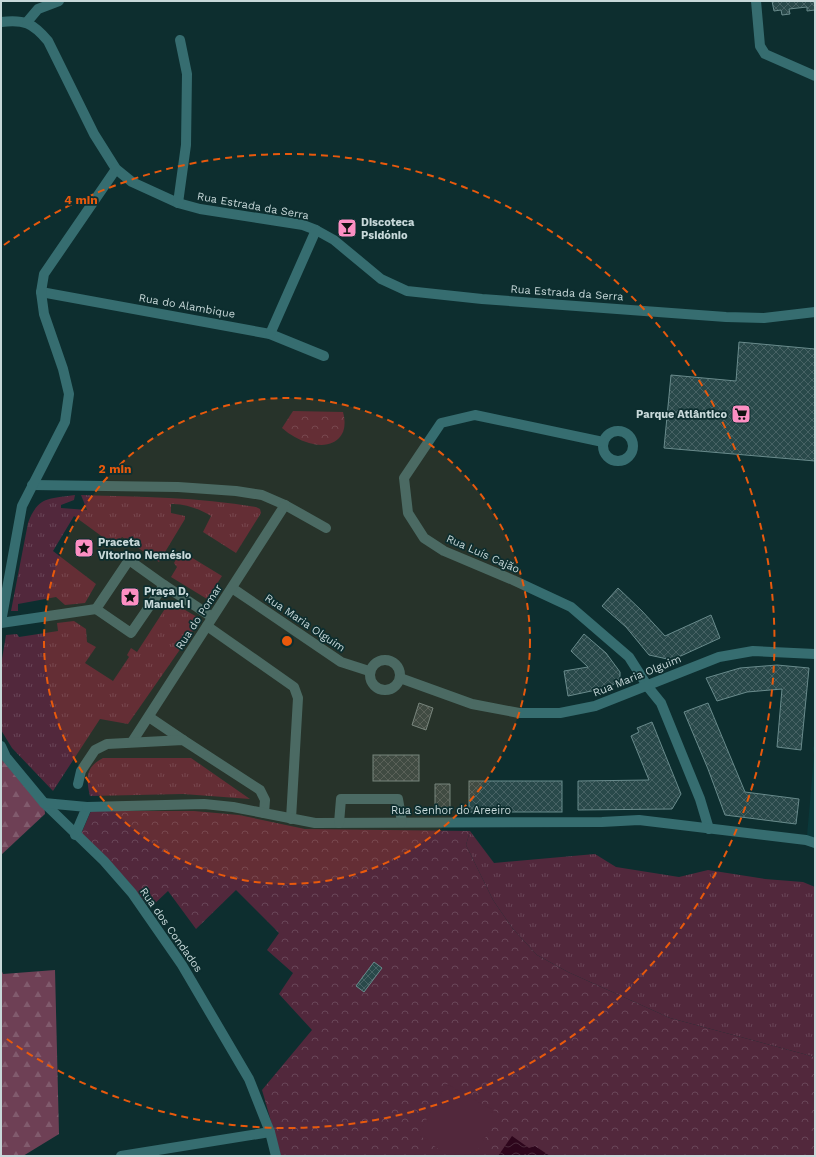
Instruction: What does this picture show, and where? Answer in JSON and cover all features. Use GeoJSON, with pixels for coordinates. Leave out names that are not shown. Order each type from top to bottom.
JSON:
{"type":"FeatureCollection","features":[{"type":"Feature","properties":{"kind":"street"},"geometry":{"type":"LineString","coordinates":[[1,22],[12,20],[27,22],[38,9],[59,1]]}},
{"type":"Feature","properties":{"kind":"street"},"geometry":{"type":"LineString","coordinates":[[756,1],[760,46],[765,54],[815,76]]}},
{"type":"Feature","properties":{"kind":"street","name":"Rua Estrada da Serra"},"geometry":{"type":"LineString","coordinates":[[27,22],[40,30],[48,41],[94,134],[116,169],[132,182],[178,203],[200,209],[302,225],[316,230],[334,240],[381,279],[407,291],[482,299],[764,318],[815,312]]}},
{"type":"Feature","properties":{"kind":"street"},"geometry":{"type":"LineString","coordinates":[[178,203],[186,145],[187,74],[180,40]]}},
{"type":"Feature","properties":{"kind":"street"},"geometry":{"type":"LineString","coordinates":[[116,169],[44,274],[41,292],[44,314],[63,369],[69,394],[65,422],[22,506],[1,623],[96,609],[131,633],[164,585]]}},
{"type":"Feature","properties":{"kind":"street"},"geometry":{"type":"LineString","coordinates":[[270,334],[316,230]]}},
{"type":"Feature","properties":{"kind":"street","name":"Rua do Alambique"},"geometry":{"type":"LineString","coordinates":[[41,292],[270,334],[324,356]]}},
{"type":"Feature","properties":{"kind":"street","name":"Rua Luís Cajão"},"geometry":{"type":"LineString","coordinates":[[603,442],[475,415],[441,423],[404,478],[408,513],[424,538],[444,551],[514,580],[571,607],[629,657],[648,687],[661,702],[700,799],[709,829]]}},
{"type":"Feature","properties":{"kind":"street"},"geometry":{"type":"LineString","coordinates":[[32,485],[178,487],[228,490],[262,495],[285,505],[326,528]]}},
{"type":"Feature","properties":{"kind":"street","name":"Rua do Pomar"},"geometry":{"type":"LineString","coordinates":[[132,742],[285,505]]}},
{"type":"Feature","properties":{"kind":"street"},"geometry":{"type":"LineString","coordinates":[[96,609],[129,560],[164,585],[294,687],[298,698],[291,819]]}},
{"type":"Feature","properties":{"kind":"street","name":"Rua Maria Olguim"},"geometry":{"type":"LineString","coordinates":[[232,588],[341,662],[369,671]]}},
{"type":"Feature","properties":{"kind":"street","name":"Rua Maria Olguim"},"geometry":{"type":"LineString","coordinates":[[400,678],[472,704],[520,713],[560,713],[595,706],[648,687],[686,669],[719,657],[753,651],[815,654]]}},
{"type":"Feature","properties":{"kind":"street"},"geometry":{"type":"LineString","coordinates":[[388,659],[398,666],[400,678],[393,688],[381,690],[371,683],[369,671],[376,661],[388,659]]}},
{"type":"Feature","properties":{"kind":"street"},"geometry":{"type":"LineString","coordinates":[[149,717],[260,790],[265,800],[264,813]]}},
{"type":"Feature","properties":{"kind":"street"},"geometry":{"type":"LineString","coordinates":[[78,784],[81,771],[95,750],[107,744],[183,740]]}},
{"type":"Feature","properties":{"kind":"street","name":"Rua dos Condados"},"geometry":{"type":"LineString","coordinates":[[1,746],[6,757],[44,803],[104,861],[132,893],[182,965],[249,1079],[270,1132],[276,1156]]}},
{"type":"Feature","properties":{"kind":"street"},"geometry":{"type":"LineString","coordinates":[[339,823],[341,799],[368,798],[398,799],[402,822]]}},
{"type":"Feature","properties":{"kind":"street","name":"Rua Senhor do Areeiro"},"geometry":{"type":"LineString","coordinates":[[44,803],[87,807],[204,804],[233,807],[315,823],[602,822],[639,820],[806,840],[815,843]]}},
{"type":"Feature","properties":{"kind":"street"},"geometry":{"type":"LineString","coordinates":[[75,834],[87,807]]}},
{"type":"Feature","properties":{"kind":"street"},"geometry":{"type":"LineString","coordinates":[[121,1156],[163,1153],[270,1132]]}},
{"type":"Feature","properties":{"kind":"shaded area"},"geometry":{"type":"Polygon","coordinates":[[[815,744],[815,838],[807,836],[814,755],[813,748],[815,744]]]}},
{"type":"Feature","properties":{"kind":"green space"},"geometry":{"type":"Polygon","coordinates":[[[293,411],[343,412],[345,421],[342,435],[338,440],[325,445],[309,443],[298,439],[282,428],[293,411]]]}},
{"type":"Feature","properties":{"kind":"green space"},"geometry":{"type":"Polygon","coordinates":[[[75,495],[74,500],[61,505],[61,508],[87,510],[81,495],[212,501],[256,507],[260,509],[261,513],[236,553],[203,532],[211,516],[192,507],[181,504],[171,504],[171,513],[185,516],[185,519],[159,562],[122,537],[115,546],[74,516],[53,551],[96,584],[85,603],[65,605],[56,597],[18,604],[18,611],[11,611],[28,523],[32,514],[40,503],[46,500],[75,495]]]}},
{"type":"Feature","properties":{"kind":"green space"},"geometry":{"type":"Polygon","coordinates":[[[181,551],[222,576],[207,599],[171,577],[177,567],[174,563],[181,551]]]}},
{"type":"Feature","properties":{"kind":"green space"},"geometry":{"type":"Polygon","coordinates":[[[170,601],[197,617],[195,628],[128,724],[100,719],[53,791],[12,748],[1,730],[1,665],[6,635],[17,634],[19,637],[58,631],[57,623],[74,621],[86,629],[87,642],[96,647],[85,663],[113,681],[129,657],[127,655],[131,648],[137,652],[170,601]]]}},
{"type":"Feature","properties":{"kind":"green space"},"geometry":{"type":"Polygon","coordinates":[[[1,746],[44,803],[45,814],[1,855],[1,746]]]}},
{"type":"Feature","properties":{"kind":"green space"},"geometry":{"type":"Polygon","coordinates":[[[103,758],[191,758],[250,799],[183,794],[90,796],[88,774],[93,765],[103,758]]]}},
{"type":"Feature","properties":{"kind":"green space"},"geometry":{"type":"Polygon","coordinates":[[[91,811],[194,811],[239,815],[305,829],[470,831],[466,845],[493,900],[513,929],[537,955],[568,972],[670,1018],[815,1057],[815,1156],[281,1156],[262,1090],[312,1030],[279,994],[293,973],[267,950],[279,933],[236,890],[196,929],[168,891],[150,908],[127,880],[81,834],[91,811]]]}},
{"type":"Feature","properties":{"kind":"green space"},"geometry":{"type":"Polygon","coordinates":[[[470,831],[494,863],[595,854],[616,867],[679,877],[708,870],[765,879],[803,882],[815,887],[815,1057],[670,1018],[568,972],[537,955],[513,929],[493,900],[466,845],[470,831]]]}},
{"type":"Feature","properties":{"kind":"green space"},"geometry":{"type":"Polygon","coordinates":[[[1,969],[3,974],[55,970],[59,1134],[23,1156],[1,1156],[1,969]]]}},
{"type":"Feature","properties":{"kind":"green space"},"geometry":{"type":"Polygon","coordinates":[[[447,1084],[500,1114],[474,1156],[448,1156],[418,1134],[447,1084]]]}},
{"type":"Feature","properties":{"kind":"water"},"geometry":{"type":"Polygon","coordinates":[[[512,1136],[529,1148],[535,1146],[550,1156],[528,1156],[525,1154],[523,1156],[498,1156],[512,1136]]]}},
{"type":"Feature","properties":{"kind":"building"},"geometry":{"type":"Polygon","coordinates":[[[772,1],[814,1],[815,10],[807,11],[807,7],[789,9],[790,14],[782,15],[781,10],[774,11],[772,1]]]}},
{"type":"Feature","properties":{"kind":"building","name":"Parque Atlântico"},"geometry":{"type":"Polygon","coordinates":[[[739,342],[815,349],[815,461],[664,448],[671,375],[736,381],[739,342]]]}},
{"type":"Feature","properties":{"kind":"building"},"geometry":{"type":"Polygon","coordinates":[[[618,588],[665,636],[711,615],[720,638],[672,660],[649,655],[626,627],[602,606],[618,588]]]}},
{"type":"Feature","properties":{"kind":"building"},"geometry":{"type":"Polygon","coordinates":[[[584,634],[606,653],[620,672],[620,677],[618,681],[610,687],[568,696],[564,671],[588,667],[571,651],[584,634]]]}},
{"type":"Feature","properties":{"kind":"building"},"geometry":{"type":"Polygon","coordinates":[[[777,665],[809,668],[801,750],[777,747],[782,689],[747,692],[717,701],[706,678],[740,668],[777,665]]]}},
{"type":"Feature","properties":{"kind":"building"},"geometry":{"type":"Polygon","coordinates":[[[419,703],[433,708],[426,730],[412,725],[419,703]]]}},
{"type":"Feature","properties":{"kind":"building"},"geometry":{"type":"Polygon","coordinates":[[[708,703],[745,792],[799,799],[796,824],[725,815],[708,769],[684,712],[708,703]]]}},
{"type":"Feature","properties":{"kind":"building"},"geometry":{"type":"Polygon","coordinates":[[[652,722],[681,794],[672,809],[578,810],[578,781],[649,780],[631,736],[639,732],[637,728],[652,722]]]}},
{"type":"Feature","properties":{"kind":"building"},"geometry":{"type":"Polygon","coordinates":[[[373,755],[419,755],[419,781],[373,781],[373,755]]]}},
{"type":"Feature","properties":{"kind":"building"},"geometry":{"type":"Polygon","coordinates":[[[469,781],[562,781],[562,812],[469,812],[469,781]]]}},
{"type":"Feature","properties":{"kind":"building"},"geometry":{"type":"Polygon","coordinates":[[[435,784],[450,784],[450,812],[435,813],[435,784]]]}},
{"type":"Feature","properties":{"kind":"building"},"geometry":{"type":"Polygon","coordinates":[[[374,962],[382,968],[364,992],[356,986],[374,962]]]}},
{"type":"Feature","properties":{"kind":"place","name":"Discoteca Psidónio"},"geometry":{"type":"Point","coordinates":[347,228]}},
{"type":"Feature","properties":{"kind":"place","name":"Parque Atlântico"},"geometry":{"type":"Point","coordinates":[741,414]}},
{"type":"Feature","properties":{"kind":"place","name":"Praceta Vitorino Nemésio"},"geometry":{"type":"Point","coordinates":[84,548]}},
{"type":"Feature","properties":{"kind":"place","name":"Praça D, Manuel I"},"geometry":{"type":"Point","coordinates":[130,597]}}]}
